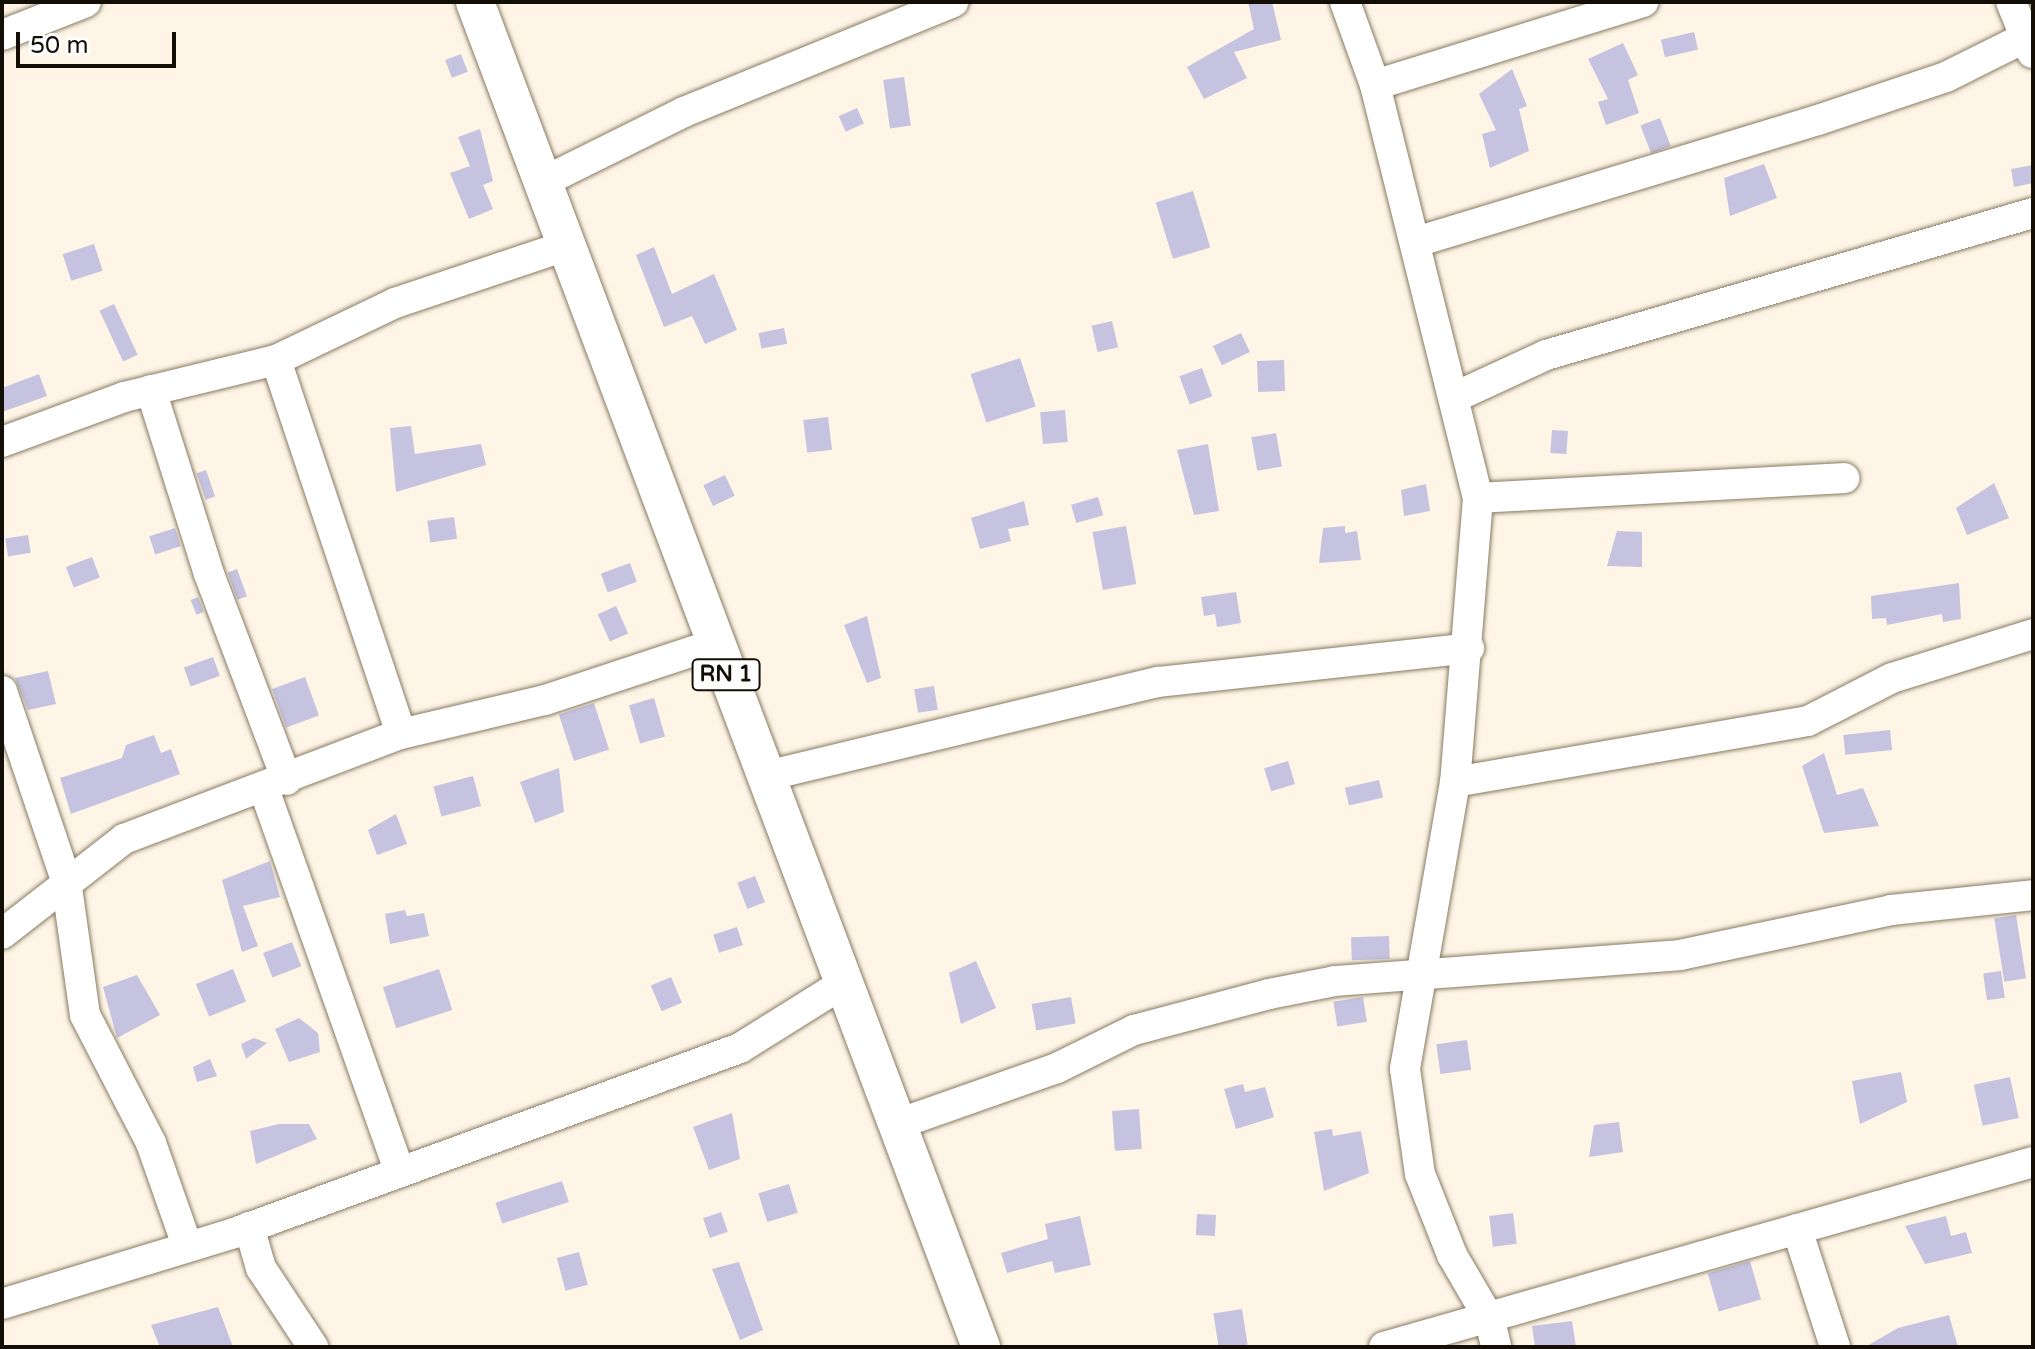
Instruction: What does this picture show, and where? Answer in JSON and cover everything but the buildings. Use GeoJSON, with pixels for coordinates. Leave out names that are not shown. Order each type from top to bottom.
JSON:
{"type":"FeatureCollection","features":[{"type":"Feature","properties":{"kind":"main road","name":"RN 1"},"geometry":{"type":"LineString","coordinates":[[475,2],[981,1347]]}},
{"type":"Feature","properties":{"kind":"street"},"geometry":{"type":"LineString","coordinates":[[2,35],[86,2]]}},
{"type":"Feature","properties":{"kind":"street"},"geometry":{"type":"LineString","coordinates":[[543,182],[684,112],[953,2]]}},
{"type":"Feature","properties":{"kind":"street"},"geometry":{"type":"LineString","coordinates":[[1345,2],[1375,85],[1478,498],[1466,581],[1469,648],[1455,782],[1418,980],[1405,1069],[1420,1174],[1452,1255],[1493,1333]]}},
{"type":"Feature","properties":{"kind":"street"},"geometry":{"type":"LineString","coordinates":[[1375,85],[1643,2]]}},
{"type":"Feature","properties":{"kind":"street"},"geometry":{"type":"LineString","coordinates":[[1416,242],[1818,120],[2028,46],[2011,2]]}},
{"type":"Feature","properties":{"kind":"street"},"geometry":{"type":"LineString","coordinates":[[1455,397],[1546,355],[2033,213]]}},
{"type":"Feature","properties":{"kind":"street"},"geometry":{"type":"LineString","coordinates":[[2,442],[151,390],[276,360],[395,303],[568,245]]}},
{"type":"Feature","properties":{"kind":"street"},"geometry":{"type":"LineString","coordinates":[[276,360],[401,734]]}},
{"type":"Feature","properties":{"kind":"street"},"geometry":{"type":"LineString","coordinates":[[151,390],[400,1172]]}},
{"type":"Feature","properties":{"kind":"street"},"geometry":{"type":"LineString","coordinates":[[1478,498],[1844,478]]}},
{"type":"Feature","properties":{"kind":"street"},"geometry":{"type":"LineString","coordinates":[[1455,782],[1808,721],[1892,678],[2033,634]]}},
{"type":"Feature","properties":{"kind":"street"},"geometry":{"type":"LineString","coordinates":[[2,934],[66,880],[124,839],[275,785],[401,734],[545,700],[714,644]]}},
{"type":"Feature","properties":{"kind":"street"},"geometry":{"type":"LineString","coordinates":[[766,776],[1158,682],[1469,648]]}},
{"type":"Feature","properties":{"kind":"street"},"geometry":{"type":"LineString","coordinates":[[2,691],[66,880],[85,1015],[151,1143],[187,1245]]}},
{"type":"Feature","properties":{"kind":"street"},"geometry":{"type":"LineString","coordinates":[[898,1124],[1205,1007],[1335,981],[1418,980],[1680,955],[1891,910],[2033,895]]}},
{"type":"Feature","properties":{"kind":"street"},"geometry":{"type":"LineString","coordinates":[[2,1304],[249,1227],[740,1048],[844,983]]}},
{"type":"Feature","properties":{"kind":"street"},"geometry":{"type":"LineString","coordinates":[[1384,1347],[1493,1333],[1797,1229],[2033,1162]]}},
{"type":"Feature","properties":{"kind":"street"},"geometry":{"type":"LineString","coordinates":[[249,1227],[261,1268],[313,1347]]}},
{"type":"Feature","properties":{"kind":"street"},"geometry":{"type":"LineString","coordinates":[[1797,1229],[1835,1347]]}}]}
